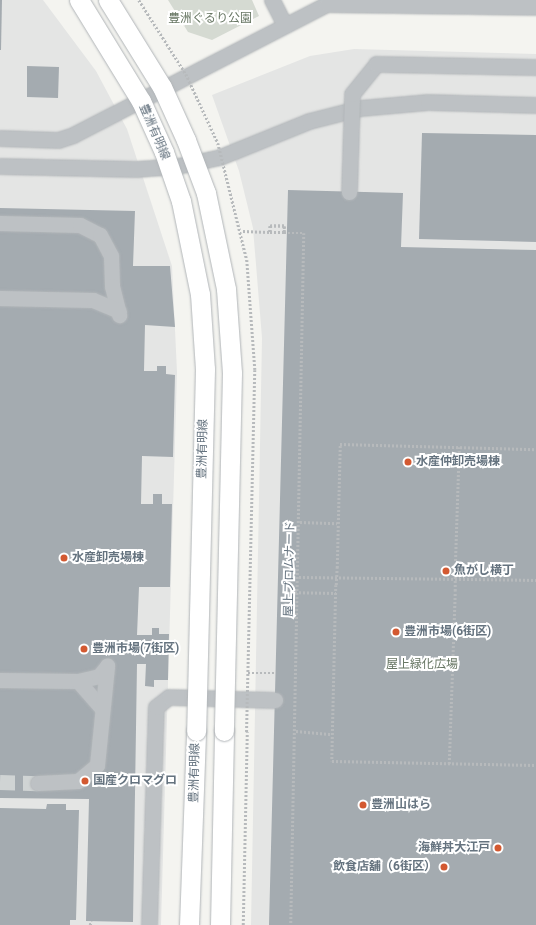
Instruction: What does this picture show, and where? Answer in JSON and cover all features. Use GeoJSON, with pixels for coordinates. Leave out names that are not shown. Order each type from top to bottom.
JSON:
{"type":"FeatureCollection","features":[{"type":"Feature","properties":{"kind":"main road","name":"豊洲有明線"},"geometry":{"type":"LineString","coordinates":[[79,0],[141,100],[181,201],[200,294],[205,369],[196,731],[189,925]]}},
{"type":"Feature","properties":{"kind":"main road","name":"豊洲有明線"},"geometry":{"type":"LineString","coordinates":[[108,0],[162,87],[206,193],[226,289],[232,373],[220,925]]}},
{"type":"Feature","properties":{"kind":"street"},"geometry":{"type":"LineString","coordinates":[[272,0],[288,24]]}},
{"type":"Feature","properties":{"kind":"street"},"geometry":{"type":"LineString","coordinates":[[281,0],[288,24]]}},
{"type":"Feature","properties":{"kind":"street"},"geometry":{"type":"LineString","coordinates":[[0,138],[63,139],[141,100],[162,87],[288,24],[326,2],[444,3],[536,7]]}},
{"type":"Feature","properties":{"kind":"street"},"geometry":{"type":"LineString","coordinates":[[349,192],[352,94],[376,64],[536,67]]}},
{"type":"Feature","properties":{"kind":"street"},"geometry":{"type":"LineString","coordinates":[[0,166],[136,168],[178,166],[220,157],[309,121],[360,108],[428,102],[536,105]]}},
{"type":"Feature","properties":{"kind":"street"},"geometry":{"type":"LineString","coordinates":[[0,223],[89,228],[109,248],[112,286],[119,313],[93,300]]}},
{"type":"Feature","properties":{"kind":"street"},"geometry":{"type":"LineString","coordinates":[[0,298],[93,300],[104,296],[112,286]]}},
{"type":"Feature","properties":{"kind":"street"},"geometry":{"type":"LineString","coordinates":[[0,680],[78,681],[99,676],[107,666],[102,709],[100,755],[91,772],[73,782],[38,783]]}},
{"type":"Feature","properties":{"kind":"street"},"geometry":{"type":"LineString","coordinates":[[78,681],[102,709]]}},
{"type":"Feature","properties":{"kind":"street"},"geometry":{"type":"LineString","coordinates":[[149,925],[156,707],[169,697],[275,700]]}},
{"type":"Feature","properties":{"kind":"path","name":"屋上プロムナード"},"geometry":{"type":"LineString","coordinates":[[243,231],[270,232],[277,232],[284,232],[284,226],[270,226],[270,233],[284,232],[284,226],[277,226],[270,226],[270,233],[304,233],[299,577],[291,925]]}},
{"type":"Feature","properties":{"kind":"path"},"geometry":{"type":"LineString","coordinates":[[536,448],[340,444],[332,734],[332,761],[536,765]]}},
{"type":"Feature","properties":{"kind":"path"},"geometry":{"type":"LineString","coordinates":[[449,764],[459,447]]}},
{"type":"Feature","properties":{"kind":"path"},"geometry":{"type":"LineString","coordinates":[[300,522],[338,523]]}},
{"type":"Feature","properties":{"kind":"path"},"geometry":{"type":"LineString","coordinates":[[299,577],[536,580]]}},
{"type":"Feature","properties":{"kind":"path"},"geometry":{"type":"LineString","coordinates":[[284,592],[336,593]]}},
{"type":"Feature","properties":{"kind":"path"},"geometry":{"type":"LineString","coordinates":[[248,673],[275,673]]}},
{"type":"Feature","properties":{"kind":"path"},"geometry":{"type":"LineString","coordinates":[[296,731],[332,734]]}},
{"type":"Feature","properties":{"kind":"path"},"geometry":{"type":"LineString","coordinates":[[243,925],[247,732]]}},
{"type":"Feature","properties":{"kind":"path"},"geometry":{"type":"LineString","coordinates":[[90,925],[91,921]]}},
{"type":"Feature","properties":{"kind":"shaded area","name":"豊洲市場(7街区)"},"geometry":{"type":"Polygon","coordinates":[[[0,0],[43,0],[96,71],[127,129],[172,266],[177,372],[161,925],[0,925],[0,0]]]}},
{"type":"Feature","properties":{"kind":"shaded area","name":"豊洲市場(6街区)"},"geometry":{"type":"Polygon","coordinates":[[[354,49],[536,54],[536,925],[251,925],[262,338],[253,228],[239,171],[212,95],[310,56],[354,49]]]}},
{"type":"Feature","properties":{"kind":"green space","name":"豊洲ぐるり公園"},"geometry":{"type":"Polygon","coordinates":[[[168,0],[252,0],[259,16],[212,40],[188,32],[168,0]]]}},
{"type":"Feature","properties":{"kind":"building"},"geometry":{"type":"Polygon","coordinates":[[[0,0],[2,0],[1,50],[0,50],[0,0]]]}},
{"type":"Feature","properties":{"kind":"building"},"geometry":{"type":"Polygon","coordinates":[[[27,66],[59,67],[58,98],[27,97],[27,66]]]}},
{"type":"Feature","properties":{"kind":"building"},"geometry":{"type":"Polygon","coordinates":[[[422,133],[536,135],[536,242],[419,239],[422,133]]]}},
{"type":"Feature","properties":{"kind":"building","name":"豊洲市場(6街区)"},"geometry":{"type":"Polygon","coordinates":[[[288,190],[403,193],[401,247],[536,250],[536,925],[269,925],[288,190]]]}},
{"type":"Feature","properties":{"kind":"building","name":"豊洲市場(7街区)"},"geometry":{"type":"Polygon","coordinates":[[[0,208],[135,211],[133,266],[170,266],[175,327],[145,325],[144,371],[157,371],[157,366],[166,366],[166,374],[175,375],[173,457],[142,456],[141,504],[153,504],[153,494],[162,494],[162,504],[172,504],[170,587],[139,587],[137,635],[152,635],[152,628],[159,628],[159,634],[169,634],[168,680],[154,680],[154,687],[145,686],[146,664],[137,664],[133,922],[86,921],[89,799],[0,798],[0,208]]]}},
{"type":"Feature","properties":{"kind":"building"},"geometry":{"type":"Polygon","coordinates":[[[47,804],[66,804],[66,810],[79,810],[76,920],[70,920],[70,925],[0,925],[0,808],[46,809],[47,804]]]}},
{"type":"Feature","properties":{"kind":"tunnel"},"geometry":{"type":"LineString","coordinates":[[0,782],[38,783]]}},
{"type":"Feature","properties":{"kind":"place","name":"水産仲卸売場棟"},"geometry":{"type":"Point","coordinates":[408,462]}},
{"type":"Feature","properties":{"kind":"place","name":"水産卸売場棟"},"geometry":{"type":"Point","coordinates":[64,558]}},
{"type":"Feature","properties":{"kind":"place","name":"魚がし横丁"},"geometry":{"type":"Point","coordinates":[446,571]}},
{"type":"Feature","properties":{"kind":"place","name":"豊洲市場(6街区)"},"geometry":{"type":"Point","coordinates":[396,632]}},
{"type":"Feature","properties":{"kind":"place","name":"豊洲市場(7街区)"},"geometry":{"type":"Point","coordinates":[84,649]}},
{"type":"Feature","properties":{"kind":"place","name":"国産クロマグロ"},"geometry":{"type":"Point","coordinates":[85,781]}},
{"type":"Feature","properties":{"kind":"place","name":"豊洲山はら"},"geometry":{"type":"Point","coordinates":[363,805]}},
{"type":"Feature","properties":{"kind":"place","name":"海鮮丼大江戸"},"geometry":{"type":"Point","coordinates":[498,848]}},
{"type":"Feature","properties":{"kind":"place","name":"飲食店舖（6街区）"},"geometry":{"type":"Point","coordinates":[444,867]}},
{"type":"Feature","properties":{"kind":"park label","name":"屋上緑化広場"},"geometry":{"type":"Point","coordinates":[422,665]}}]}
